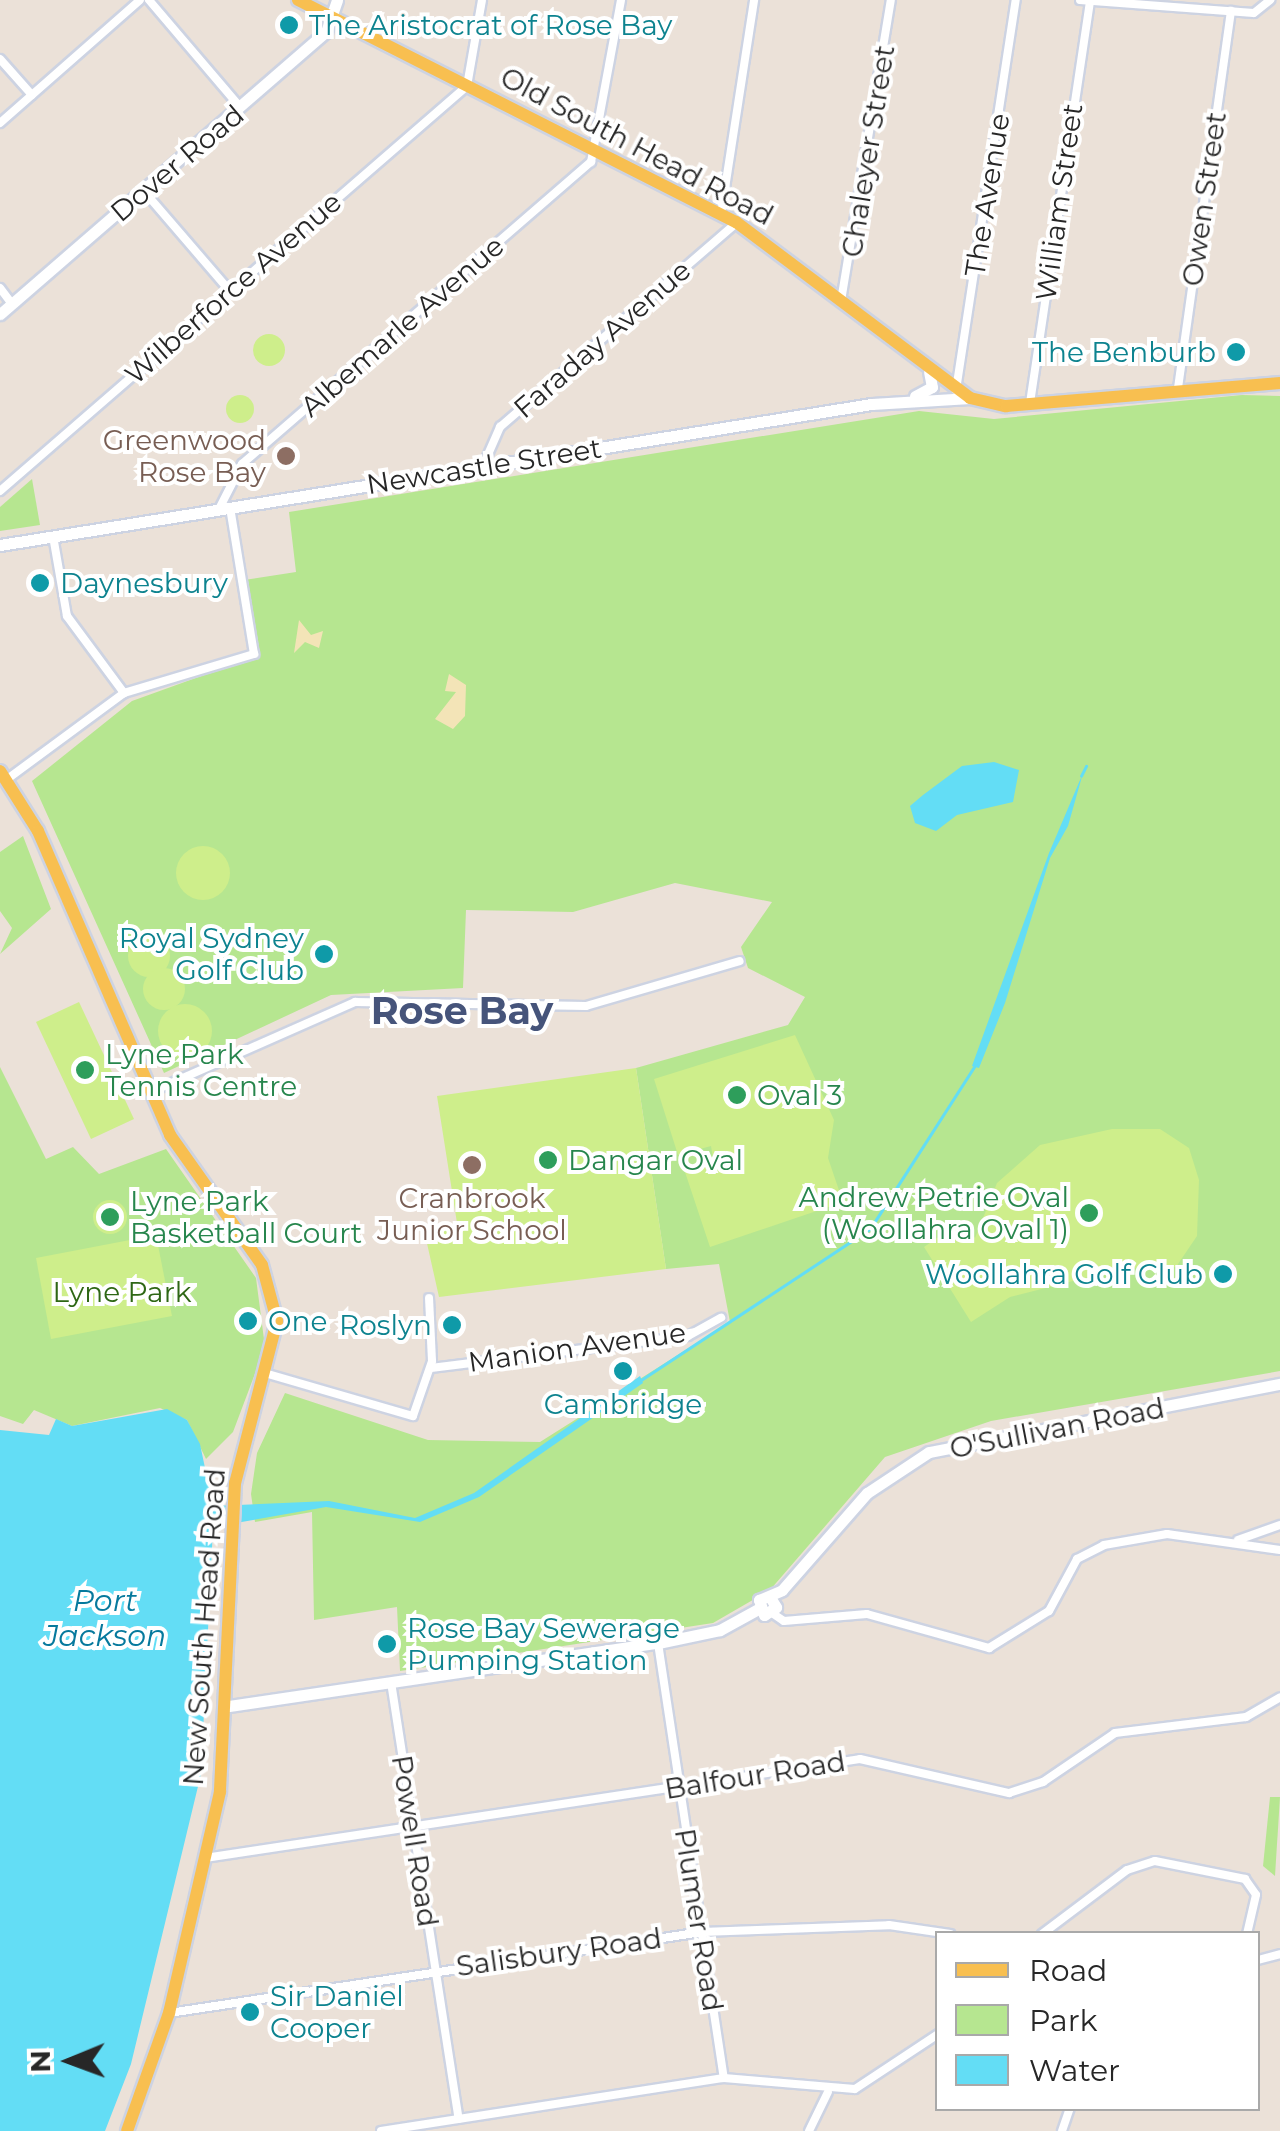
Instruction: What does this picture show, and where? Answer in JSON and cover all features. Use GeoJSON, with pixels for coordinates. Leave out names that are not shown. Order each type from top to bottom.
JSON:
{"type":"FeatureCollection","features":[{"type":"Feature","properties":{"kind":"main road","name":"Old South Head Road"},"geometry":{"type":"LineString","coordinates":[[298,0],[736,222],[929,372],[970,398],[1030,403],[1178,388],[1280,383]]}},
{"type":"Feature","properties":{"kind":"main road","name":"New South Head Road"},"geometry":{"type":"LineString","coordinates":[[3,776],[46,847],[151,1093],[191,1170],[262,1265],[277,1321],[268,1374],[234,1503],[229,1706],[205,1858],[169,2013],[127,2131]]}},
{"type":"Feature","properties":{"kind":"street"},"geometry":{"type":"LineString","coordinates":[[0,122],[140,0]]}},
{"type":"Feature","properties":{"kind":"street"},"geometry":{"type":"LineString","coordinates":[[149,0],[241,108]]}},
{"type":"Feature","properties":{"kind":"street","name":"Dover Road"},"geometry":{"type":"LineString","coordinates":[[0,314],[241,108],[332,18],[337,0]]}},
{"type":"Feature","properties":{"kind":"street"},"geometry":{"type":"LineString","coordinates":[[466,86],[482,0]]}},
{"type":"Feature","properties":{"kind":"street"},"geometry":{"type":"LineString","coordinates":[[596,151],[621,0]]}},
{"type":"Feature","properties":{"kind":"street"},"geometry":{"type":"LineString","coordinates":[[721,214],[754,0]]}},
{"type":"Feature","properties":{"kind":"street","name":"Chaleyer Street"},"geometry":{"type":"LineString","coordinates":[[841,301],[891,0]]}},
{"type":"Feature","properties":{"kind":"street","name":"The Avenue"},"geometry":{"type":"LineString","coordinates":[[956,390],[1016,0]]}},
{"type":"Feature","properties":{"kind":"street"},"geometry":{"type":"LineString","coordinates":[[1080,0],[1148,10],[1231,11],[1268,4]]}},
{"type":"Feature","properties":{"kind":"street"},"geometry":{"type":"LineString","coordinates":[[1148,10],[1150,0]]}},
{"type":"Feature","properties":{"kind":"street","name":"William Street"},"geometry":{"type":"LineString","coordinates":[[1030,403],[1090,1]]}},
{"type":"Feature","properties":{"kind":"street","name":"Owen Street"},"geometry":{"type":"LineString","coordinates":[[1178,388],[1231,11]]}},
{"type":"Feature","properties":{"kind":"street"},"geometry":{"type":"LineString","coordinates":[[0,59],[32,95]]}},
{"type":"Feature","properties":{"kind":"street","name":"Wilberforce Avenue"},"geometry":{"type":"LineString","coordinates":[[0,491],[466,86]]}},
{"type":"Feature","properties":{"kind":"street","name":"Albemarle Avenue"},"geometry":{"type":"LineString","coordinates":[[224,508],[242,464],[596,151]]}},
{"type":"Feature","properties":{"kind":"street"},"geometry":{"type":"LineString","coordinates":[[143,190],[230,291]]}},
{"type":"Feature","properties":{"kind":"street","name":"Faraday Avenue"},"geometry":{"type":"LineString","coordinates":[[483,466],[500,426],[736,222]]}},
{"type":"Feature","properties":{"kind":"street"},"geometry":{"type":"LineString","coordinates":[[0,288],[12,304]]}},
{"type":"Feature","properties":{"kind":"street"},"geometry":{"type":"LineString","coordinates":[[872,404],[930,390],[929,372]]}},
{"type":"Feature","properties":{"kind":"street","name":"Newcastle Street"},"geometry":{"type":"LineString","coordinates":[[0,545],[872,404],[970,398]]}},
{"type":"Feature","properties":{"kind":"street"},"geometry":{"type":"LineString","coordinates":[[3,776],[124,693],[254,654],[224,508]]}},
{"type":"Feature","properties":{"kind":"street"},"geometry":{"type":"LineString","coordinates":[[53,536],[67,616],[124,693]]}},
{"type":"Feature","properties":{"kind":"street"},"geometry":{"type":"LineString","coordinates":[[151,1093],[355,1002],[586,1006],[740,960]]}},
{"type":"Feature","properties":{"kind":"street"},"geometry":{"type":"LineString","coordinates":[[268,1374],[413,1416],[431,1368],[429,1298]]}},
{"type":"Feature","properties":{"kind":"street","name":"Manion Avenue"},"geometry":{"type":"LineString","coordinates":[[431,1368],[675,1338],[721,1318]]}},
{"type":"Feature","properties":{"kind":"street","name":"O'Sullivan Road"},"geometry":{"type":"LineString","coordinates":[[758,1609],[894,1468],[930,1452],[1280,1384]]}},
{"type":"Feature","properties":{"kind":"street"},"geometry":{"type":"LineString","coordinates":[[1238,1540],[1280,1526]]}},
{"type":"Feature","properties":{"kind":"street"},"geometry":{"type":"LineString","coordinates":[[229,1706],[658,1643],[720,1630],[758,1609],[784,1621],[866,1614],[989,1648],[1048,1611],[1078,1559],[1104,1546],[1167,1534],[1238,1540],[1280,1550]]}},
{"type":"Feature","properties":{"kind":"street"},"geometry":{"type":"LineString","coordinates":[[770,1597],[772,1613]]}},
{"type":"Feature","properties":{"kind":"street","name":"Plumer Road"},"geometry":{"type":"LineString","coordinates":[[658,1643],[724,2078]]}},
{"type":"Feature","properties":{"kind":"street","name":"Powell Road"},"geometry":{"type":"LineString","coordinates":[[391,1682],[411,1826],[467,2131]]}},
{"type":"Feature","properties":{"kind":"street","name":"Balfour Road"},"geometry":{"type":"LineString","coordinates":[[205,1858],[868,1759],[1010,1792],[1044,1782],[1115,1733],[1246,1717],[1280,1696]]}},
{"type":"Feature","properties":{"kind":"street"},"geometry":{"type":"LineString","coordinates":[[1046,1931],[1127,1870],[1155,1862],[1246,1879],[1256,1895],[1248,1931]]}},
{"type":"Feature","properties":{"kind":"street","name":"Salisbury Road"},"geometry":{"type":"LineString","coordinates":[[169,2013],[702,1932],[889,1925],[935,1932]]}},
{"type":"Feature","properties":{"kind":"street"},"geometry":{"type":"LineString","coordinates":[[381,2131],[724,2078],[828,2092],[888,2074],[935,2036]]}},
{"type":"Feature","properties":{"kind":"street"},"geometry":{"type":"LineString","coordinates":[[810,2131],[828,2092]]}},
{"type":"Feature","properties":{"kind":"green space"},"geometry":{"type":"Polygon","coordinates":[[[269,334],[280,339],[285,350],[280,361],[269,366],[258,361],[253,350],[258,339],[269,334]]]}},
{"type":"Feature","properties":{"kind":"green space"},"geometry":{"type":"Polygon","coordinates":[[[240,395],[250,399],[254,409],[250,419],[240,423],[230,419],[226,409],[230,399],[240,395]]]}},
{"type":"Feature","properties":{"kind":"green space","name":"Royal Sydney Golf Club"},"geometry":{"type":"Polygon","coordinates":[[[1242,395],[1280,396],[1280,1371],[991,1421],[885,1457],[770,1590],[713,1623],[400,1671],[397,1607],[314,1620],[312,1512],[255,1522],[251,1494],[257,1453],[285,1393],[428,1440],[540,1442],[730,1322],[719,1264],[666,1269],[636,1068],[788,1025],[805,997],[748,968],[741,947],[772,902],[675,883],[573,912],[466,910],[463,988],[331,995],[164,1073],[32,781],[132,701],[257,656],[244,580],[296,572],[289,512],[919,411],[994,419],[1242,395]]]}},
{"type":"Feature","properties":{"kind":"green space"},"geometry":{"type":"Polygon","coordinates":[[[32,479],[40,525],[0,531],[0,507],[32,479]]]}},
{"type":"Feature","properties":{"kind":"green space"},"geometry":{"type":"Polygon","coordinates":[[[23,836],[51,909],[0,954],[12,928],[0,911],[0,852],[23,836]]]}},
{"type":"Feature","properties":{"kind":"green space"},"geometry":{"type":"Polygon","coordinates":[[[203,846],[222,854],[230,873],[222,892],[203,900],[184,892],[176,873],[184,854],[203,846]]]}},
{"type":"Feature","properties":{"kind":"green space"},"geometry":{"type":"Polygon","coordinates":[[[149,935],[164,941],[170,956],[164,971],[149,977],[134,971],[128,956],[134,941],[149,935]]]}},
{"type":"Feature","properties":{"kind":"green space"},"geometry":{"type":"Polygon","coordinates":[[[164,968],[179,974],[185,989],[179,1004],[164,1010],[149,1004],[143,989],[149,974],[164,968]]]}},
{"type":"Feature","properties":{"kind":"green space","name":"Lyne Park Tennis Centre"},"geometry":{"type":"Polygon","coordinates":[[[79,1002],[134,1119],[91,1139],[36,1022],[79,1002]]]}},
{"type":"Feature","properties":{"kind":"green space"},"geometry":{"type":"Polygon","coordinates":[[[185,1004],[204,1012],[212,1031],[204,1050],[185,1058],[166,1050],[158,1031],[166,1012],[185,1004]]]}},
{"type":"Feature","properties":{"kind":"green space"},"geometry":{"type":"Polygon","coordinates":[[[795,1035],[834,1120],[828,1158],[843,1202],[710,1247],[684,1169],[713,1158],[711,1146],[678,1155],[654,1079],[795,1035]]]}},
{"type":"Feature","properties":{"kind":"green space","name":"Lyne Park"},"geometry":{"type":"Polygon","coordinates":[[[0,1067],[46,1159],[73,1147],[99,1174],[166,1149],[256,1278],[265,1347],[233,1432],[206,1459],[187,1420],[160,1408],[72,1426],[34,1410],[23,1424],[0,1416],[0,1067]]]}},
{"type":"Feature","properties":{"kind":"green space","name":"Dangar Oval"},"geometry":{"type":"Polygon","coordinates":[[[636,1068],[666,1269],[439,1297],[424,1230],[457,1223],[437,1096],[636,1068]]]}},
{"type":"Feature","properties":{"kind":"green space","name":"Andrew Petrie Oval (Woollahra Oval 1)"},"geometry":{"type":"Polygon","coordinates":[[[1112,1129],[1160,1129],[1189,1148],[1199,1180],[1197,1236],[1176,1267],[1124,1268],[1010,1297],[971,1322],[924,1247],[963,1220],[975,1238],[997,1183],[1040,1145],[1112,1129]]]}},
{"type":"Feature","properties":{"kind":"green space","name":"Lyne Park Basketball Court"},"geometry":{"type":"Polygon","coordinates":[[[110,1200],[122,1205],[127,1217],[122,1229],[110,1234],[98,1229],[93,1217],[98,1205],[110,1200]]]}},
{"type":"Feature","properties":{"kind":"green space"},"geometry":{"type":"Polygon","coordinates":[[[156,1235],[172,1316],[51,1339],[36,1258],[156,1235]]]}},
{"type":"Feature","properties":{"kind":"green space"},"geometry":{"type":"Polygon","coordinates":[[[1270,1797],[1280,1797],[1275,1876],[1263,1866],[1270,1797]]]}},
{"type":"Feature","properties":{"kind":"sand"},"geometry":{"type":"Polygon","coordinates":[[[299,620],[311,635],[323,631],[319,648],[305,642],[294,653],[299,620]]]}},
{"type":"Feature","properties":{"kind":"sand"},"geometry":{"type":"Polygon","coordinates":[[[449,674],[466,685],[465,716],[453,729],[435,719],[456,692],[445,691],[449,674]]]}},
{"type":"Feature","properties":{"kind":"water"},"geometry":{"type":"Polygon","coordinates":[[[994,762],[1019,770],[1013,802],[957,815],[936,831],[915,823],[910,806],[923,795],[962,766],[994,762]]]}},
{"type":"Feature","properties":{"kind":"water"},"geometry":{"type":"Polygon","coordinates":[[[1083,773],[1068,826],[1050,858],[1005,1003],[979,1068],[972,1066],[1049,853],[1083,773]]]}},
{"type":"Feature","properties":{"kind":"water","name":"Port Jackson"},"geometry":{"type":"Polygon","coordinates":[[[640,1376],[643,1383],[479,1497],[420,1522],[326,1507],[213,1527],[201,1774],[131,2064],[105,2131],[0,2131],[0,1430],[49,1435],[56,1419],[72,1426],[167,1409],[187,1420],[200,1444],[213,1506],[329,1501],[415,1518],[474,1493],[640,1376]]]}},
{"type":"Feature","properties":{"kind":"waterway"},"geometry":{"type":"LineString","coordinates":[[1081,776],[1086,766]]}},
{"type":"Feature","properties":{"kind":"waterway"},"geometry":{"type":"LineString","coordinates":[[641,1380],[870,1229],[976,1064]]}},
{"type":"Feature","properties":{"kind":"place","name":"The Aristocrat of Rose Bay"},"geometry":{"type":"Point","coordinates":[289,25]}},
{"type":"Feature","properties":{"kind":"place","name":"The Benburb"},"geometry":{"type":"Point","coordinates":[1236,352]}},
{"type":"Feature","properties":{"kind":"place","name":"Greenwood Rose Bay"},"geometry":{"type":"Point","coordinates":[286,456]}},
{"type":"Feature","properties":{"kind":"place","name":"Daynesbury"},"geometry":{"type":"Point","coordinates":[40,583]}},
{"type":"Feature","properties":{"kind":"place","name":"Royal Sydney Golf Club"},"geometry":{"type":"Point","coordinates":[324,954]}},
{"type":"Feature","properties":{"kind":"place","name":"Lyne Park Tennis Centre"},"geometry":{"type":"Point","coordinates":[85,1070]}},
{"type":"Feature","properties":{"kind":"place","name":"Oval 3"},"geometry":{"type":"Point","coordinates":[737,1095]}},
{"type":"Feature","properties":{"kind":"place","name":"Dangar Oval"},"geometry":{"type":"Point","coordinates":[548,1160]}},
{"type":"Feature","properties":{"kind":"place","name":"Cranbrook Junior School"},"geometry":{"type":"Point","coordinates":[472,1165]}},
{"type":"Feature","properties":{"kind":"place","name":"Andrew Petrie Oval (Woollahra Oval 1)"},"geometry":{"type":"Point","coordinates":[1089,1213]}},
{"type":"Feature","properties":{"kind":"place","name":"Lyne Park Basketball Court"},"geometry":{"type":"Point","coordinates":[110,1217]}},
{"type":"Feature","properties":{"kind":"place","name":"Woollahra Golf Club"},"geometry":{"type":"Point","coordinates":[1223,1274]}},
{"type":"Feature","properties":{"kind":"place","name":"One"},"geometry":{"type":"Point","coordinates":[248,1321]}},
{"type":"Feature","properties":{"kind":"place","name":"Roslyn"},"geometry":{"type":"Point","coordinates":[452,1325]}},
{"type":"Feature","properties":{"kind":"place","name":"Cambridge"},"geometry":{"type":"Point","coordinates":[623,1371]}},
{"type":"Feature","properties":{"kind":"place","name":"Rose Bay Sewerage Pumping Station"},"geometry":{"type":"Point","coordinates":[387,1644]}},
{"type":"Feature","properties":{"kind":"place","name":"Sir Daniel Cooper"},"geometry":{"type":"Point","coordinates":[250,2012]}},
{"type":"Feature","properties":{"kind":"district","name":"Rose Bay"},"geometry":{"type":"Point","coordinates":[462,1011]}}]}
